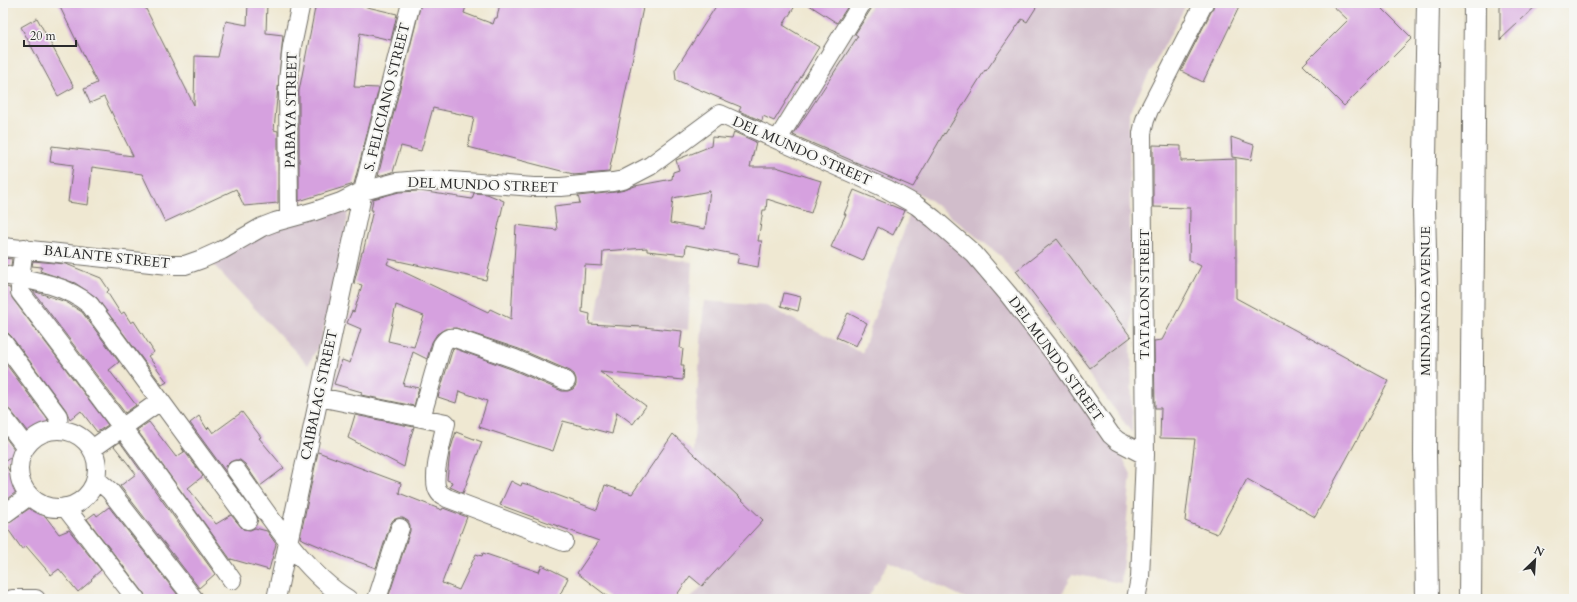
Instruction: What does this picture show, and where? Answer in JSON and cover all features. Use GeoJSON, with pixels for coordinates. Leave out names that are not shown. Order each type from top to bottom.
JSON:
{"type":"FeatureCollection","features":[{"type":"Feature","properties":{"kind":"main road","name":"MINDANAO AVENUE"},"geometry":{"type":"LineString","coordinates":[[1427,599],[1425,452],[1426,288],[1424,209],[1428,3]]}},
{"type":"Feature","properties":{"kind":"main road"},"geometry":{"type":"LineString","coordinates":[[1470,599],[1474,3]]}},
{"type":"Feature","properties":{"kind":"street","name":"PABAYA STREET"},"geometry":{"type":"LineString","coordinates":[[290,218],[288,81],[292,46],[301,3]]}},
{"type":"Feature","properties":{"kind":"street","name":"S. FELICIANO STREET"},"geometry":{"type":"LineString","coordinates":[[363,191],[411,3]]}},
{"type":"Feature","properties":{"kind":"street"},"geometry":{"type":"LineString","coordinates":[[778,139],[862,3]]}},
{"type":"Feature","properties":{"kind":"street","name":"TATALON STREET"},"geometry":{"type":"LineString","coordinates":[[1136,599],[1140,578],[1145,455],[1142,133],[1149,110],[1204,3]]}},
{"type":"Feature","properties":{"kind":"street","name":"DEL MUNDO STREET"},"geometry":{"type":"LineString","coordinates":[[363,191],[397,182],[420,180],[534,187],[561,187],[613,182],[632,176],[650,166],[720,114],[899,194],[934,218],[974,254],[1008,294],[1060,361],[1111,435],[1118,441],[1145,455]]}},
{"type":"Feature","properties":{"kind":"street","name":"BALANTE STREET"},"geometry":{"type":"LineString","coordinates":[[3,247],[24,248],[169,265],[185,264],[222,250],[262,227],[341,202],[363,191]]}},
{"type":"Feature","properties":{"kind":"street","name":"CAIBALAG STREET"},"geometry":{"type":"LineString","coordinates":[[276,599],[363,191]]}},
{"type":"Feature","properties":{"kind":"street"},"geometry":{"type":"LineString","coordinates":[[11,276],[24,248]]}},
{"type":"Feature","properties":{"kind":"street"},"geometry":{"type":"LineString","coordinates":[[11,276],[68,291],[80,297],[90,305],[248,520]]}},
{"type":"Feature","properties":{"kind":"street"},"geometry":{"type":"LineString","coordinates":[[11,276],[20,292],[124,427],[174,495],[232,580]]}},
{"type":"Feature","properties":{"kind":"street"},"geometry":{"type":"LineString","coordinates":[[421,418],[442,345],[446,339],[455,338],[515,359],[566,381]]}},
{"type":"Feature","properties":{"kind":"street"},"geometry":{"type":"LineString","coordinates":[[3,342],[58,416],[59,429]]}},
{"type":"Feature","properties":{"kind":"street"},"geometry":{"type":"LineString","coordinates":[[319,397],[446,423],[436,473],[435,483],[438,492],[447,498],[564,542]]}},
{"type":"Feature","properties":{"kind":"street"},"geometry":{"type":"LineString","coordinates":[[92,449],[160,401]]}},
{"type":"Feature","properties":{"kind":"street"},"geometry":{"type":"LineString","coordinates":[[3,417],[25,446]]}},
{"type":"Feature","properties":{"kind":"street"},"geometry":{"type":"LineString","coordinates":[[59,429],[69,431],[86,441],[92,449],[98,469],[96,479],[85,498],[76,504],[65,508],[52,508],[40,504],[29,496],[22,485],[18,472],[19,458],[25,446],[40,433],[59,429]]}},
{"type":"Feature","properties":{"kind":"street"},"geometry":{"type":"LineString","coordinates":[[236,470],[288,541],[320,577],[348,599]]}},
{"type":"Feature","properties":{"kind":"street"},"geometry":{"type":"LineString","coordinates":[[96,479],[110,491],[194,599]]}},
{"type":"Feature","properties":{"kind":"street"},"geometry":{"type":"LineString","coordinates":[[3,515],[29,496]]}},
{"type":"Feature","properties":{"kind":"street"},"geometry":{"type":"LineString","coordinates":[[65,508],[136,599]]}},
{"type":"Feature","properties":{"kind":"street"},"geometry":{"type":"LineString","coordinates":[[377,599],[400,528]]}},
{"type":"Feature","properties":{"kind":"street"},"geometry":{"type":"LineString","coordinates":[[12,599],[36,599]]}},
{"type":"Feature","properties":{"kind":"shaded area"},"geometry":{"type":"Polygon","coordinates":[[[872,3],[1187,3],[1129,112],[1132,433],[1001,256],[926,197],[788,135],[872,3]]]}},
{"type":"Feature","properties":{"kind":"shaded area"},"geometry":{"type":"Polygon","coordinates":[[[343,208],[348,209],[343,257],[320,343],[308,365],[209,260],[244,239],[343,208]]]}},
{"type":"Feature","properties":{"kind":"shaded area"},"geometry":{"type":"Polygon","coordinates":[[[910,213],[972,256],[1107,428],[1131,474],[1121,583],[1072,574],[1060,599],[967,599],[889,562],[867,599],[690,599],[702,586],[659,550],[577,573],[673,434],[693,452],[704,301],[766,306],[862,353],[910,213]]]}},
{"type":"Feature","properties":{"kind":"shaded area"},"geometry":{"type":"Polygon","coordinates":[[[606,252],[692,262],[688,330],[596,320],[606,252]]]}},
{"type":"Feature","properties":{"kind":"building"},"geometry":{"type":"Polygon","coordinates":[[[58,3],[143,3],[194,105],[195,56],[218,57],[226,21],[247,25],[248,3],[267,3],[266,33],[283,35],[274,130],[278,131],[278,203],[244,206],[236,189],[165,222],[142,174],[92,167],[88,205],[68,202],[73,165],[50,162],[52,146],[133,156],[104,97],[90,103],[84,89],[97,83],[58,3]]]}},
{"type":"Feature","properties":{"kind":"building"},"geometry":{"type":"Polygon","coordinates":[[[316,3],[363,3],[363,6],[397,14],[391,40],[360,33],[354,87],[379,88],[354,184],[299,201],[299,91],[316,3]]]}},
{"type":"Feature","properties":{"kind":"building"},"geometry":{"type":"Polygon","coordinates":[[[421,3],[467,3],[464,13],[493,24],[495,18],[497,18],[500,3],[644,3],[609,172],[573,175],[468,147],[474,117],[433,108],[421,151],[401,146],[393,172],[378,176],[421,3]]]}},
{"type":"Feature","properties":{"kind":"building"},"geometry":{"type":"Polygon","coordinates":[[[718,3],[797,3],[783,25],[819,47],[774,121],[763,116],[762,121],[739,111],[741,107],[676,80],[675,70],[718,3]]]}},
{"type":"Feature","properties":{"kind":"building"},"geometry":{"type":"Polygon","coordinates":[[[806,3],[850,3],[837,23],[806,3]]]}},
{"type":"Feature","properties":{"kind":"building"},"geometry":{"type":"Polygon","coordinates":[[[872,3],[1039,3],[1027,22],[1022,19],[986,71],[985,70],[945,134],[944,133],[913,187],[793,135],[858,36],[855,34],[871,9],[872,3]]]}},
{"type":"Feature","properties":{"kind":"building"},"geometry":{"type":"Polygon","coordinates":[[[1214,3],[1241,3],[1203,82],[1181,71],[1213,8],[1214,3]]]}},
{"type":"Feature","properties":{"kind":"building"},"geometry":{"type":"Polygon","coordinates":[[[1330,3],[1377,3],[1412,38],[1344,106],[1303,65],[1348,20],[1330,3]]]}},
{"type":"Feature","properties":{"kind":"building"},"geometry":{"type":"Polygon","coordinates":[[[1500,3],[1539,3],[1500,40],[1500,3]]]}},
{"type":"Feature","properties":{"kind":"building"},"geometry":{"type":"Polygon","coordinates":[[[37,18],[74,87],[58,96],[21,27],[37,18]]]}},
{"type":"Feature","properties":{"kind":"building"},"geometry":{"type":"Polygon","coordinates":[[[734,132],[756,142],[750,167],[776,167],[821,181],[811,213],[767,199],[766,210],[763,210],[758,241],[762,241],[758,267],[737,263],[739,255],[686,245],[685,255],[647,251],[647,248],[603,251],[602,266],[585,265],[582,312],[590,314],[589,324],[682,331],[680,348],[683,349],[681,365],[684,365],[683,380],[600,372],[646,406],[633,424],[617,412],[612,434],[563,421],[553,451],[479,427],[487,401],[459,391],[456,403],[438,397],[453,348],[511,369],[562,391],[573,389],[576,385],[576,379],[574,374],[570,371],[519,349],[456,328],[445,329],[437,334],[432,342],[427,359],[413,352],[403,385],[419,388],[414,406],[361,395],[362,392],[334,384],[342,360],[350,363],[361,329],[347,323],[352,311],[354,312],[362,285],[354,283],[373,210],[371,210],[373,199],[399,192],[420,191],[472,199],[474,193],[487,194],[504,201],[486,280],[389,259],[387,264],[488,312],[490,309],[511,319],[516,225],[557,230],[554,206],[580,203],[578,196],[615,192],[635,186],[672,179],[673,172],[679,170],[676,160],[711,146],[712,137],[732,139],[734,132]],[[710,191],[673,198],[670,223],[705,229],[710,191]],[[396,305],[388,341],[414,347],[424,316],[396,305]]]}},
{"type":"Feature","properties":{"kind":"building"},"geometry":{"type":"Polygon","coordinates":[[[1231,137],[1254,145],[1251,160],[1232,157],[1231,137]]]}},
{"type":"Feature","properties":{"kind":"building"},"geometry":{"type":"Polygon","coordinates":[[[1153,145],[1181,146],[1181,161],[1236,159],[1236,298],[1389,381],[1315,517],[1247,479],[1217,534],[1185,521],[1195,439],[1160,438],[1161,408],[1155,408],[1154,341],[1162,340],[1201,266],[1189,260],[1190,208],[1153,207],[1153,145]]]}},
{"type":"Feature","properties":{"kind":"building"},"geometry":{"type":"Polygon","coordinates":[[[854,190],[905,211],[893,235],[878,227],[863,261],[831,247],[846,214],[844,214],[854,190]]]}},
{"type":"Feature","properties":{"kind":"building"},"geometry":{"type":"Polygon","coordinates":[[[1057,239],[1131,337],[1090,368],[1016,271],[1057,239]]]}},
{"type":"Feature","properties":{"kind":"building"},"geometry":{"type":"Polygon","coordinates":[[[3,258],[12,259],[11,266],[3,265],[3,258]]]}},
{"type":"Feature","properties":{"kind":"building"},"geometry":{"type":"Polygon","coordinates":[[[33,261],[66,264],[101,278],[109,290],[107,292],[121,314],[124,312],[131,323],[134,321],[154,352],[148,356],[167,382],[162,385],[96,297],[75,283],[40,271],[42,267],[32,266],[33,261]]]}},
{"type":"Feature","properties":{"kind":"building"},"geometry":{"type":"Polygon","coordinates":[[[3,286],[10,288],[12,298],[108,425],[97,432],[81,411],[70,420],[66,410],[11,336],[8,333],[3,332],[3,286]]]}},
{"type":"Feature","properties":{"kind":"building"},"geometry":{"type":"Polygon","coordinates":[[[33,291],[66,302],[82,312],[119,362],[109,370],[136,405],[125,413],[33,291]]]}},
{"type":"Feature","properties":{"kind":"building"},"geometry":{"type":"Polygon","coordinates":[[[784,293],[801,297],[798,311],[781,306],[784,293]]]}},
{"type":"Feature","properties":{"kind":"building"},"geometry":{"type":"Polygon","coordinates":[[[848,313],[867,323],[856,346],[836,337],[848,313]]]}},
{"type":"Feature","properties":{"kind":"building"},"geometry":{"type":"Polygon","coordinates":[[[3,360],[48,420],[48,422],[31,436],[11,411],[3,407],[3,360]]]}},
{"type":"Feature","properties":{"kind":"building"},"geometry":{"type":"Polygon","coordinates":[[[242,412],[261,437],[259,438],[284,468],[260,486],[245,464],[240,460],[230,462],[226,466],[226,472],[190,423],[199,416],[207,429],[209,427],[213,433],[242,412]]]}},
{"type":"Feature","properties":{"kind":"building"},"geometry":{"type":"Polygon","coordinates":[[[355,415],[414,427],[404,467],[348,438],[355,415]]]}},
{"type":"Feature","properties":{"kind":"building"},"geometry":{"type":"Polygon","coordinates":[[[149,422],[176,457],[184,452],[182,448],[203,476],[188,488],[216,524],[231,515],[243,529],[250,530],[255,528],[267,531],[276,544],[269,570],[231,560],[137,430],[149,422]]]}},
{"type":"Feature","properties":{"kind":"building"},"geometry":{"type":"Polygon","coordinates":[[[456,432],[482,442],[463,493],[450,487],[452,482],[447,480],[450,451],[456,432]]]}},
{"type":"Feature","properties":{"kind":"building"},"geometry":{"type":"Polygon","coordinates":[[[3,434],[17,453],[4,462],[20,489],[3,502],[3,434]]]}},
{"type":"Feature","properties":{"kind":"building"},"geometry":{"type":"Polygon","coordinates":[[[673,434],[763,520],[702,586],[690,576],[674,599],[611,599],[577,573],[599,541],[500,505],[511,481],[521,486],[522,483],[533,486],[597,510],[605,485],[632,494],[673,434]]]}},
{"type":"Feature","properties":{"kind":"building"},"geometry":{"type":"Polygon","coordinates":[[[120,442],[215,574],[199,588],[120,486],[136,474],[114,446],[120,442]]]}},
{"type":"Feature","properties":{"kind":"building"},"geometry":{"type":"Polygon","coordinates":[[[318,452],[401,483],[399,493],[442,510],[443,508],[467,517],[442,583],[459,590],[476,554],[482,556],[483,553],[539,572],[542,565],[568,578],[558,599],[388,598],[410,531],[408,521],[403,518],[393,520],[376,568],[347,558],[300,538],[318,452]]]}},
{"type":"Feature","properties":{"kind":"building"},"geometry":{"type":"Polygon","coordinates":[[[36,504],[59,534],[69,530],[101,570],[78,592],[59,569],[51,575],[26,546],[22,549],[5,525],[36,504]]]}},
{"type":"Feature","properties":{"kind":"building"},"geometry":{"type":"Polygon","coordinates":[[[109,507],[181,599],[146,599],[144,593],[87,519],[95,513],[97,516],[109,507]]]}}]}
